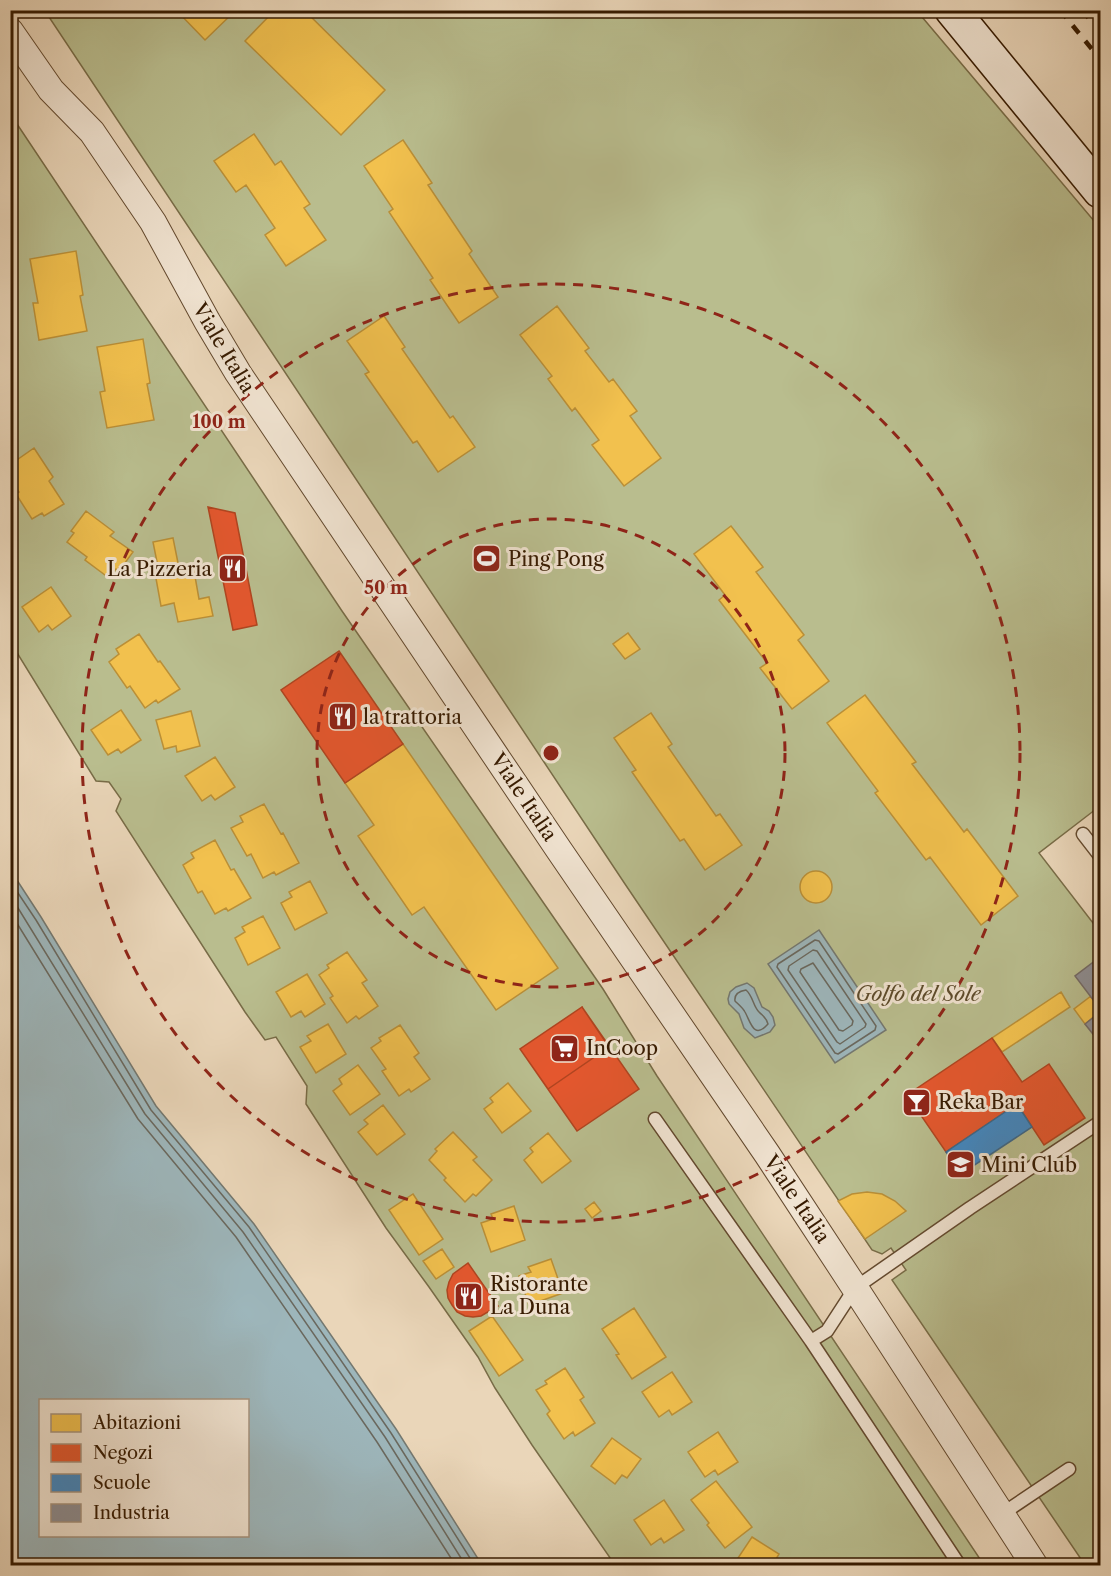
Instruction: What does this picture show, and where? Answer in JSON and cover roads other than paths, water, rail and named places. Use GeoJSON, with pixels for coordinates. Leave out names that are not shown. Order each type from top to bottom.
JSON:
{"type":"FeatureCollection","features":[{"type":"Feature","properties":{"kind":"street"},"geometry":{"type":"LineString","coordinates":[[952,10],[1101,191]]}},
{"type":"Feature","properties":{"kind":"street","name":"Viale Italia"},"geometry":{"type":"LineString","coordinates":[[10,31],[51,90],[92,132],[140,202],[238,373],[565,859],[767,1154],[1035,1566]]}},
{"type":"Feature","properties":{"kind":"lane"},"geometry":{"type":"LineString","coordinates":[[1083,834],[1101,856]]}},
{"type":"Feature","properties":{"kind":"lane"},"geometry":{"type":"LineString","coordinates":[[655,1119],[811,1341],[960,1566]]}},
{"type":"Feature","properties":{"kind":"lane"},"geometry":{"type":"LineString","coordinates":[[811,1341],[827,1331],[855,1288],[970,1208],[1101,1122]]}},
{"type":"Feature","properties":{"kind":"lane"},"geometry":{"type":"LineString","coordinates":[[1002,1514],[1070,1469]]}},
{"type":"Feature","properties":{"kind":"water"},"geometry":{"type":"Polygon","coordinates":[[[11,871],[156,1106],[254,1224],[396,1429],[482,1565],[11,1565],[11,871]]]}},
{"type":"Feature","properties":{"kind":"water"},"geometry":{"type":"Polygon","coordinates":[[[819,930],[886,1030],[835,1063],[768,964],[819,930]]]}},
{"type":"Feature","properties":{"kind":"water"},"geometry":{"type":"Polygon","coordinates":[[[747,983],[754,988],[762,1007],[769,1011],[775,1025],[770,1032],[755,1038],[744,1028],[739,1014],[729,1004],[728,999],[730,992],[747,983]]]}},
{"type":"Feature","properties":{"kind":"railway"},"geometry":{"type":"LineString","coordinates":[[1060,10],[1100,59]]}},
{"type":"Feature","properties":{"kind":"railway"},"geometry":{"type":"LineString","coordinates":[[1082,10],[1100,32]]}},
{"type":"Feature","properties":{"kind":"place","name":"Ping Pong"},"geometry":{"type":"Point","coordinates":[487,559]}},
{"type":"Feature","properties":{"kind":"place","name":"La Pizzeria"},"geometry":{"type":"Point","coordinates":[233,569]}},
{"type":"Feature","properties":{"kind":"place","name":"la trattoria"},"geometry":{"type":"Point","coordinates":[342,717]}},
{"type":"Feature","properties":{"kind":"place","name":"InCoop"},"geometry":{"type":"Point","coordinates":[565,1048]}},
{"type":"Feature","properties":{"kind":"place","name":"Reka Bar"},"geometry":{"type":"Point","coordinates":[917,1102]}},
{"type":"Feature","properties":{"kind":"place","name":"Mini Club"},"geometry":{"type":"Point","coordinates":[960,1165]}},
{"type":"Feature","properties":{"kind":"place","name":"Ristorante La Duna"},"geometry":{"type":"Point","coordinates":[469,1296]}},
{"type":"Feature","properties":{"kind":"park label","name":"Golfo del Sole"},"geometry":{"type":"Point","coordinates":[918,994]}}]}
